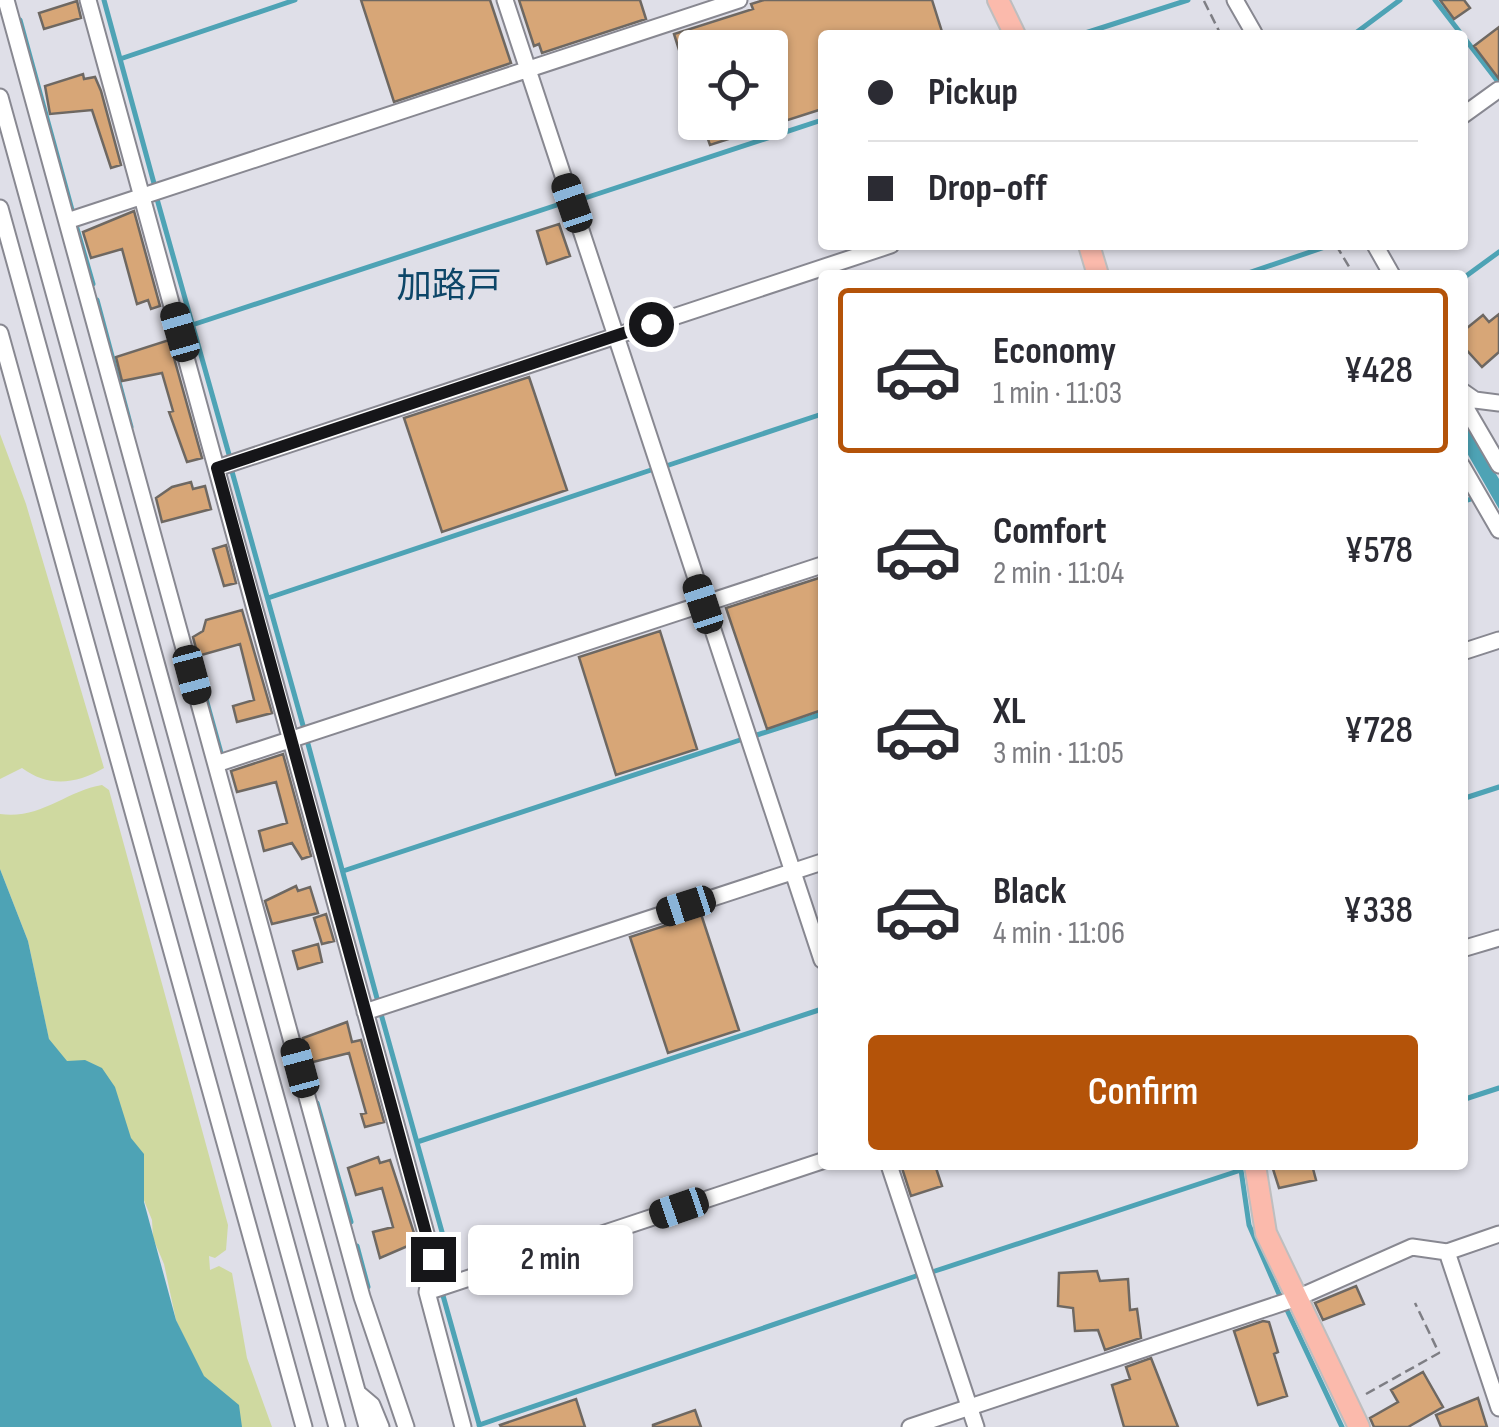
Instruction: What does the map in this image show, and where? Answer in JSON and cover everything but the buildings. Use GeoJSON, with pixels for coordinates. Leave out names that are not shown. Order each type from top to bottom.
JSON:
{"type":"FeatureCollection","features":[{"type":"Feature","properties":{"kind":"main road"},"geometry":{"type":"LineString","coordinates":[[998,0],[1013,30]]}},
{"type":"Feature","properties":{"kind":"main road"},"geometry":{"type":"LineString","coordinates":[[1256,1170],[1266,1233],[1358,1427]]}},
{"type":"Feature","properties":{"kind":"street"},"geometry":{"type":"LineString","coordinates":[[6,0],[362,1296],[406,1427]]}},
{"type":"Feature","properties":{"kind":"street"},"geometry":{"type":"LineString","coordinates":[[88,0],[433,1259],[428,1292],[462,1427]]}},
{"type":"Feature","properties":{"kind":"street"},"geometry":{"type":"LineString","coordinates":[[505,0],[818,948]]}},
{"type":"Feature","properties":{"kind":"street"},"geometry":{"type":"LineString","coordinates":[[67,221],[740,0]]}},
{"type":"Feature","properties":{"kind":"street"},"geometry":{"type":"LineString","coordinates":[[1235,0],[1252,30]]}},
{"type":"Feature","properties":{"kind":"street"},"geometry":{"type":"LineString","coordinates":[[1468,112],[1498,90]]}},
{"type":"Feature","properties":{"kind":"street"},"geometry":{"type":"LineString","coordinates":[[0,97],[367,1427]]}},
{"type":"Feature","properties":{"kind":"street"},"geometry":{"type":"LineString","coordinates":[[0,208],[337,1427]]}},
{"type":"Feature","properties":{"kind":"street"},"geometry":{"type":"LineString","coordinates":[[217,468],[876,250]]}},
{"type":"Feature","properties":{"kind":"street"},"geometry":{"type":"LineString","coordinates":[[0,333],[304,1427]]}},
{"type":"Feature","properties":{"kind":"street"},"geometry":{"type":"LineString","coordinates":[[1468,395],[1475,400],[1499,403]]}},
{"type":"Feature","properties":{"kind":"street"},"geometry":{"type":"LineString","coordinates":[[1468,410],[1499,464]]}},
{"type":"Feature","properties":{"kind":"street"},"geometry":{"type":"LineString","coordinates":[[1468,476],[1499,530]]}},
{"type":"Feature","properties":{"kind":"street"},"geometry":{"type":"LineString","coordinates":[[216,764],[818,566]]}},
{"type":"Feature","properties":{"kind":"street"},"geometry":{"type":"LineString","coordinates":[[1468,650],[1499,640]]}},
{"type":"Feature","properties":{"kind":"street"},"geometry":{"type":"LineString","coordinates":[[365,1012],[818,863]]}},
{"type":"Feature","properties":{"kind":"street"},"geometry":{"type":"LineString","coordinates":[[1468,948],[1499,938]]}},
{"type":"Feature","properties":{"kind":"street"},"geometry":{"type":"LineString","coordinates":[[428,1292],[818,1162]]}},
{"type":"Feature","properties":{"kind":"street"},"geometry":{"type":"LineString","coordinates":[[892,1170],[976,1427]]}},
{"type":"Feature","properties":{"kind":"street"},"geometry":{"type":"LineString","coordinates":[[910,1427],[1297,1298],[1412,1247],[1447,1252],[1499,1234]]}},
{"type":"Feature","properties":{"kind":"street"},"geometry":{"type":"LineString","coordinates":[[1447,1252],[1499,1408]]}},
{"type":"Feature","properties":{"kind":"street"},"geometry":{"type":"LineString","coordinates":[[358,1393],[372,1405],[381,1427]]}},
{"type":"Feature","properties":{"kind":"path"},"geometry":{"type":"LineString","coordinates":[[1204,1],[1218,30]]}},
{"type":"Feature","properties":{"kind":"path"},"geometry":{"type":"LineString","coordinates":[[1348,1405],[1439,1352],[1415,1304]]}},
{"type":"Feature","properties":{"kind":"green space"},"geometry":{"type":"Polygon","coordinates":[[[0,434],[26,504],[104,768],[83,778],[52,781],[22,768],[0,779],[0,434]]]}},
{"type":"Feature","properties":{"kind":"green space"},"geometry":{"type":"Polygon","coordinates":[[[102,785],[109,790],[228,1225],[226,1250],[215,1258],[209,1256],[210,1270],[219,1266],[232,1273],[247,1358],[272,1427],[226,1427],[176,1320],[164,1264],[153,1238],[152,1220],[123,1149],[49,1040],[28,941],[0,869],[0,814],[28,813],[102,785]]]}},
{"type":"Feature","properties":{"kind":"water"},"geometry":{"type":"Polygon","coordinates":[[[1468,428],[1499,479],[1499,509],[1468,455],[1468,428]]]}},
{"type":"Feature","properties":{"kind":"water"},"geometry":{"type":"Polygon","coordinates":[[[0,869],[28,941],[49,1039],[67,1061],[85,1060],[102,1068],[115,1087],[131,1138],[144,1154],[144,1202],[176,1320],[204,1376],[239,1405],[242,1427],[0,1427],[0,869]]]}},
{"type":"Feature","properties":{"kind":"waterway"},"geometry":{"type":"LineString","coordinates":[[104,0],[155,187]]}},
{"type":"Feature","properties":{"kind":"waterway"},"geometry":{"type":"LineString","coordinates":[[120,59],[295,0]]}},
{"type":"Feature","properties":{"kind":"waterway"},"geometry":{"type":"LineString","coordinates":[[1095,30],[1188,0]]}},
{"type":"Feature","properties":{"kind":"waterway"},"geometry":{"type":"LineString","coordinates":[[1360,30],[1400,0]]}},
{"type":"Feature","properties":{"kind":"waterway"},"geometry":{"type":"LineString","coordinates":[[1435,0],[1458,30]]}},
{"type":"Feature","properties":{"kind":"waterway"},"geometry":{"type":"LineString","coordinates":[[20,20],[72,210]]}},
{"type":"Feature","properties":{"kind":"waterway"},"geometry":{"type":"LineString","coordinates":[[1468,43],[1499,83]]}},
{"type":"Feature","properties":{"kind":"waterway"},"geometry":{"type":"LineString","coordinates":[[579,200],[818,121]]}},
{"type":"Feature","properties":{"kind":"waterway"},"geometry":{"type":"LineString","coordinates":[[157,199],[230,458]]}},
{"type":"Feature","properties":{"kind":"waterway"},"geometry":{"type":"LineString","coordinates":[[192,325],[560,204]]}},
{"type":"Feature","properties":{"kind":"waterway"},"geometry":{"type":"LineString","coordinates":[[76,225],[93,284]]}},
{"type":"Feature","properties":{"kind":"waterway"},"geometry":{"type":"LineString","coordinates":[[1257,270],[1316,250]]}},
{"type":"Feature","properties":{"kind":"waterway"},"geometry":{"type":"LineString","coordinates":[[1468,275],[1499,252]]}},
{"type":"Feature","properties":{"kind":"waterway"},"geometry":{"type":"LineString","coordinates":[[97,300],[131,427]]}},
{"type":"Feature","properties":{"kind":"waterway"},"geometry":{"type":"LineString","coordinates":[[669,465],[818,415]]}},
{"type":"Feature","properties":{"kind":"waterway"},"geometry":{"type":"LineString","coordinates":[[231,468],[304,729]]}},
{"type":"Feature","properties":{"kind":"waterway"},"geometry":{"type":"LineString","coordinates":[[268,598],[651,470]]}},
{"type":"Feature","properties":{"kind":"waterway"},"geometry":{"type":"LineString","coordinates":[[1468,500],[1474,498]]}},
{"type":"Feature","properties":{"kind":"waterway"},"geometry":{"type":"LineString","coordinates":[[196,662],[201,682]]}},
{"type":"Feature","properties":{"kind":"waterway"},"geometry":{"type":"LineString","coordinates":[[206,699],[221,753]]}},
{"type":"Feature","properties":{"kind":"waterway"},"geometry":{"type":"LineString","coordinates":[[757,735],[818,715]]}},
{"type":"Feature","properties":{"kind":"waterway"},"geometry":{"type":"LineString","coordinates":[[343,871],[740,740]]}},
{"type":"Feature","properties":{"kind":"waterway"},"geometry":{"type":"LineString","coordinates":[[308,744],[378,1002]]}},
{"type":"Feature","properties":{"kind":"waterway"},"geometry":{"type":"LineString","coordinates":[[1468,797],[1499,787]]}},
{"type":"Feature","properties":{"kind":"waterway"},"geometry":{"type":"LineString","coordinates":[[417,1142],[818,1010]]}},
{"type":"Feature","properties":{"kind":"waterway"},"geometry":{"type":"LineString","coordinates":[[381,1014],[449,1257],[438,1283]]}},
{"type":"Feature","properties":{"kind":"waterway"},"geometry":{"type":"LineString","coordinates":[[302,1050],[312,1086]]}},
{"type":"Feature","properties":{"kind":"waterway"},"geometry":{"type":"LineString","coordinates":[[1468,1098],[1499,1088]]}},
{"type":"Feature","properties":{"kind":"waterway"},"geometry":{"type":"LineString","coordinates":[[317,1103],[351,1222]]}},
{"type":"Feature","properties":{"kind":"waterway"},"geometry":{"type":"LineString","coordinates":[[935,1271],[1241,1170],[1249,1225],[1279,1294]]}},
{"type":"Feature","properties":{"kind":"waterway"},"geometry":{"type":"LineString","coordinates":[[357,1246],[368,1287]]}},
{"type":"Feature","properties":{"kind":"waterway"},"geometry":{"type":"LineString","coordinates":[[479,1425],[916,1276]]}},
{"type":"Feature","properties":{"kind":"waterway"},"geometry":{"type":"LineString","coordinates":[[442,1292],[479,1424]]}},
{"type":"Feature","properties":{"kind":"waterway"},"geometry":{"type":"LineString","coordinates":[[1287,1310],[1342,1427]]}},
{"type":"Feature","properties":{"kind":"district","name":"加路戸"},"geometry":{"type":"Point","coordinates":[449,286]}},
{"type":"Feature","properties":{"kind":"route"},"geometry":{"type":"LineString","coordinates":[[433,1259],[217,468],[651,324]]}}]}
